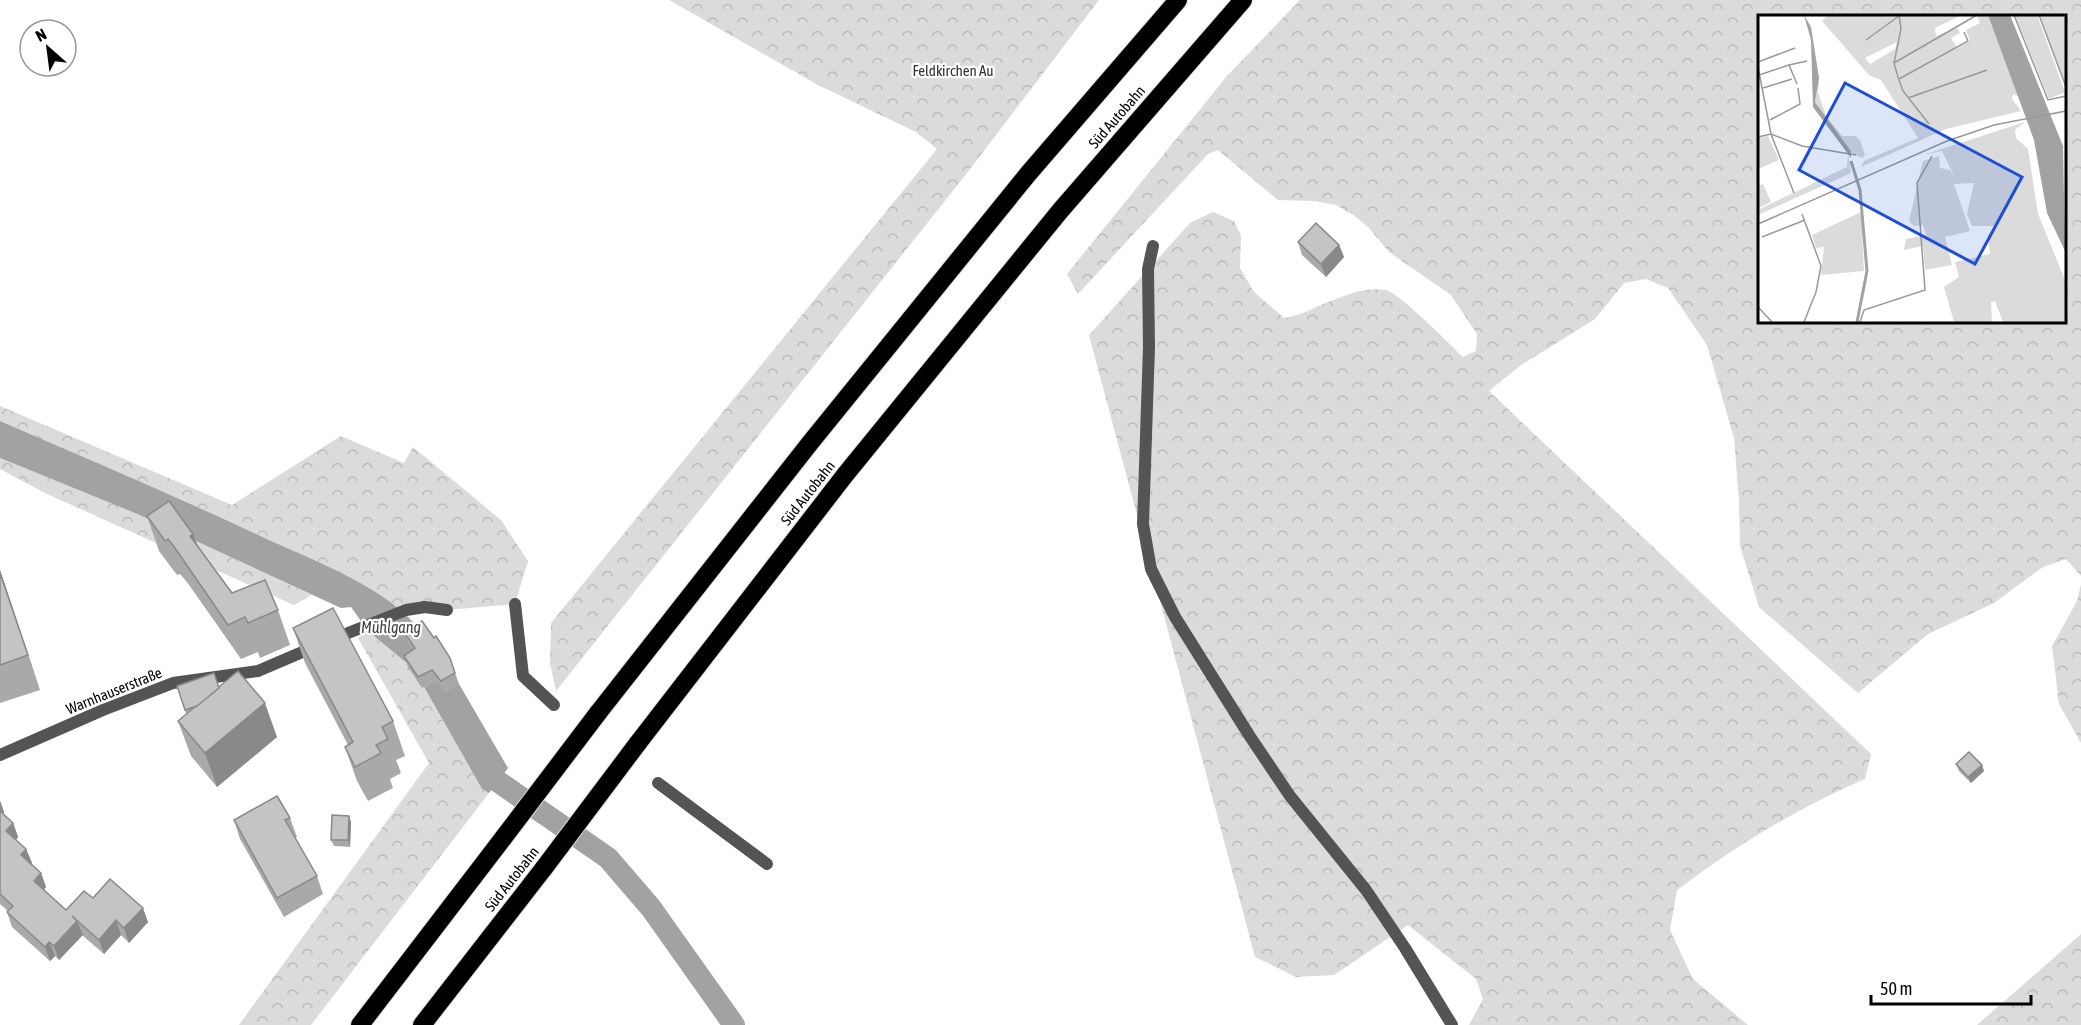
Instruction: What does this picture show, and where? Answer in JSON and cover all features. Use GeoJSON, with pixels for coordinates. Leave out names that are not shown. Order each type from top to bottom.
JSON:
{"type":"FeatureCollection","features":[{"type":"Feature","properties":{"kind":"highway","name":"Süd Autobahn"},"geometry":{"type":"LineString","coordinates":[[360,1025],[598,713],[810,443],[1021,183],[1178,0]]}},
{"type":"Feature","properties":{"kind":"highway","name":"Süd Autobahn"},"geometry":{"type":"LineString","coordinates":[[422,1025],[867,448],[1060,211],[1243,0]]}},
{"type":"Feature","properties":{"kind":"street"},"geometry":{"type":"LineString","coordinates":[[1153,246],[1148,269],[1149,347],[1143,524],[1151,569],[1175,617],[1249,735],[1290,796],[1366,890],[1452,1025]]}},
{"type":"Feature","properties":{"kind":"street"},"geometry":{"type":"LineString","coordinates":[[515,604],[523,676],[554,705]]}},
{"type":"Feature","properties":{"kind":"street","name":"Warnhauserstraße"},"geometry":{"type":"LineString","coordinates":[[0,755],[166,685],[258,671],[360,627],[406,610],[425,607],[447,610]]}},
{"type":"Feature","properties":{"kind":"street"},"geometry":{"type":"LineString","coordinates":[[658,783],[767,864]]}},
{"type":"Feature","properties":{"kind":"green space","name":"Feldkirchen Au"},"geometry":{"type":"Polygon","coordinates":[[[669,0],[1099,0],[967,173],[556,691],[550,663],[551,623],[937,149],[916,132],[818,85],[669,0]]]}},
{"type":"Feature","properties":{"kind":"green space"},"geometry":{"type":"Polygon","coordinates":[[[1300,0],[2081,0],[2081,576],[2066,559],[2043,567],[1994,603],[1928,634],[1858,693],[1759,607],[1740,546],[1734,438],[1707,345],[1668,288],[1646,279],[1624,283],[1595,319],[1521,365],[1489,391],[1871,754],[1865,779],[1815,802],[1768,829],[1677,890],[1670,930],[1693,979],[1748,1025],[1469,1025],[1483,999],[1476,979],[1408,925],[1334,975],[1296,977],[1255,957],[1089,335],[1190,223],[1213,212],[1234,221],[1241,236],[1240,268],[1254,292],[1284,318],[1354,293],[1379,289],[1393,293],[1402,300],[1463,357],[1476,351],[1477,334],[1451,295],[1389,252],[1368,227],[1355,216],[1336,205],[1314,201],[1278,200],[1218,150],[1208,154],[1078,294],[1067,274],[1227,76],[1300,0]]]}},
{"type":"Feature","properties":{"kind":"green space"},"geometry":{"type":"Polygon","coordinates":[[[0,406],[232,505],[341,436],[404,463],[413,447],[501,520],[528,561],[515,604],[447,610],[397,609],[368,588],[336,570],[0,421],[0,406]]]}},
{"type":"Feature","properties":{"kind":"green space"},"geometry":{"type":"Polygon","coordinates":[[[0,458],[135,513],[312,595],[294,605],[45,493],[0,469],[0,458]]]}},
{"type":"Feature","properties":{"kind":"green space"},"geometry":{"type":"Polygon","coordinates":[[[2081,584],[2081,743],[2059,704],[2052,646],[2077,601],[2081,584]]]}},
{"type":"Feature","properties":{"kind":"green space"},"geometry":{"type":"Polygon","coordinates":[[[368,631],[414,670],[482,789],[489,793],[311,1025],[239,1025],[429,763],[358,638],[368,631]]]}},
{"type":"Feature","properties":{"kind":"green space"},"geometry":{"type":"Polygon","coordinates":[[[2081,934],[2081,1025],[1977,1025],[2081,934]]]}},
{"type":"Feature","properties":{"kind":"water","name":"Mühlgang"},"geometry":{"type":"Polygon","coordinates":[[[0,421],[202,509],[352,578],[409,617],[424,634],[419,660],[410,666],[368,631],[351,607],[341,608],[135,513],[0,458],[0,421]]]}},
{"type":"Feature","properties":{"kind":"water"},"geometry":{"type":"Polygon","coordinates":[[[435,681],[459,684],[508,768],[489,793],[482,789],[424,687],[435,681]]]}},
{"type":"Feature","properties":{"kind":"building"},"geometry":{"type":"Polygon","coordinates":[[[1316,223],[1339,245],[1321,264],[1298,242],[1316,223]]]}},
{"type":"Feature","properties":{"kind":"building"},"geometry":{"type":"Polygon","coordinates":[[[169,501],[193,534],[190,536],[232,593],[265,580],[278,610],[248,623],[245,617],[228,625],[175,548],[168,539],[165,541],[147,516],[169,501]]]}},
{"type":"Feature","properties":{"kind":"building"},"geometry":{"type":"Polygon","coordinates":[[[0,573],[28,655],[0,665],[0,573]]]}},
{"type":"Feature","properties":{"kind":"building"},"geometry":{"type":"Polygon","coordinates":[[[333,608],[393,721],[382,727],[388,739],[376,745],[381,753],[355,767],[345,747],[353,742],[293,628],[333,608]]]}},
{"type":"Feature","properties":{"kind":"building"},"geometry":{"type":"Polygon","coordinates":[[[422,621],[434,638],[436,636],[450,658],[455,673],[441,681],[432,670],[418,677],[404,656],[415,648],[404,632],[422,621]]]}},
{"type":"Feature","properties":{"kind":"building"},"geometry":{"type":"Polygon","coordinates":[[[238,671],[265,703],[205,753],[178,721],[238,671]]]}},
{"type":"Feature","properties":{"kind":"building"},"geometry":{"type":"Polygon","coordinates":[[[214,673],[219,688],[197,706],[185,710],[177,686],[214,673]]]}},
{"type":"Feature","properties":{"kind":"building"},"geometry":{"type":"Polygon","coordinates":[[[1969,752],[1982,765],[1968,777],[1956,764],[1969,752]]]}},
{"type":"Feature","properties":{"kind":"building"},"geometry":{"type":"Polygon","coordinates":[[[277,796],[290,818],[285,820],[317,876],[277,898],[234,820],[277,796]]]}},
{"type":"Feature","properties":{"kind":"building"},"geometry":{"type":"Polygon","coordinates":[[[0,811],[13,823],[6,831],[26,849],[21,855],[41,873],[34,881],[66,910],[84,891],[93,898],[110,879],[143,908],[124,928],[116,920],[99,940],[72,916],[77,921],[54,946],[49,942],[45,947],[7,912],[13,906],[0,894],[0,811]]]}},
{"type":"Feature","properties":{"kind":"building"},"geometry":{"type":"Polygon","coordinates":[[[332,815],[349,816],[348,840],[331,840],[332,815]]]}},
{"type":"Feature","properties":{"kind":"waterway","name":"Mühlgang"},"geometry":{"type":"LineString","coordinates":[[478,758],[490,776],[608,858],[651,908],[734,1025]]}}]}
